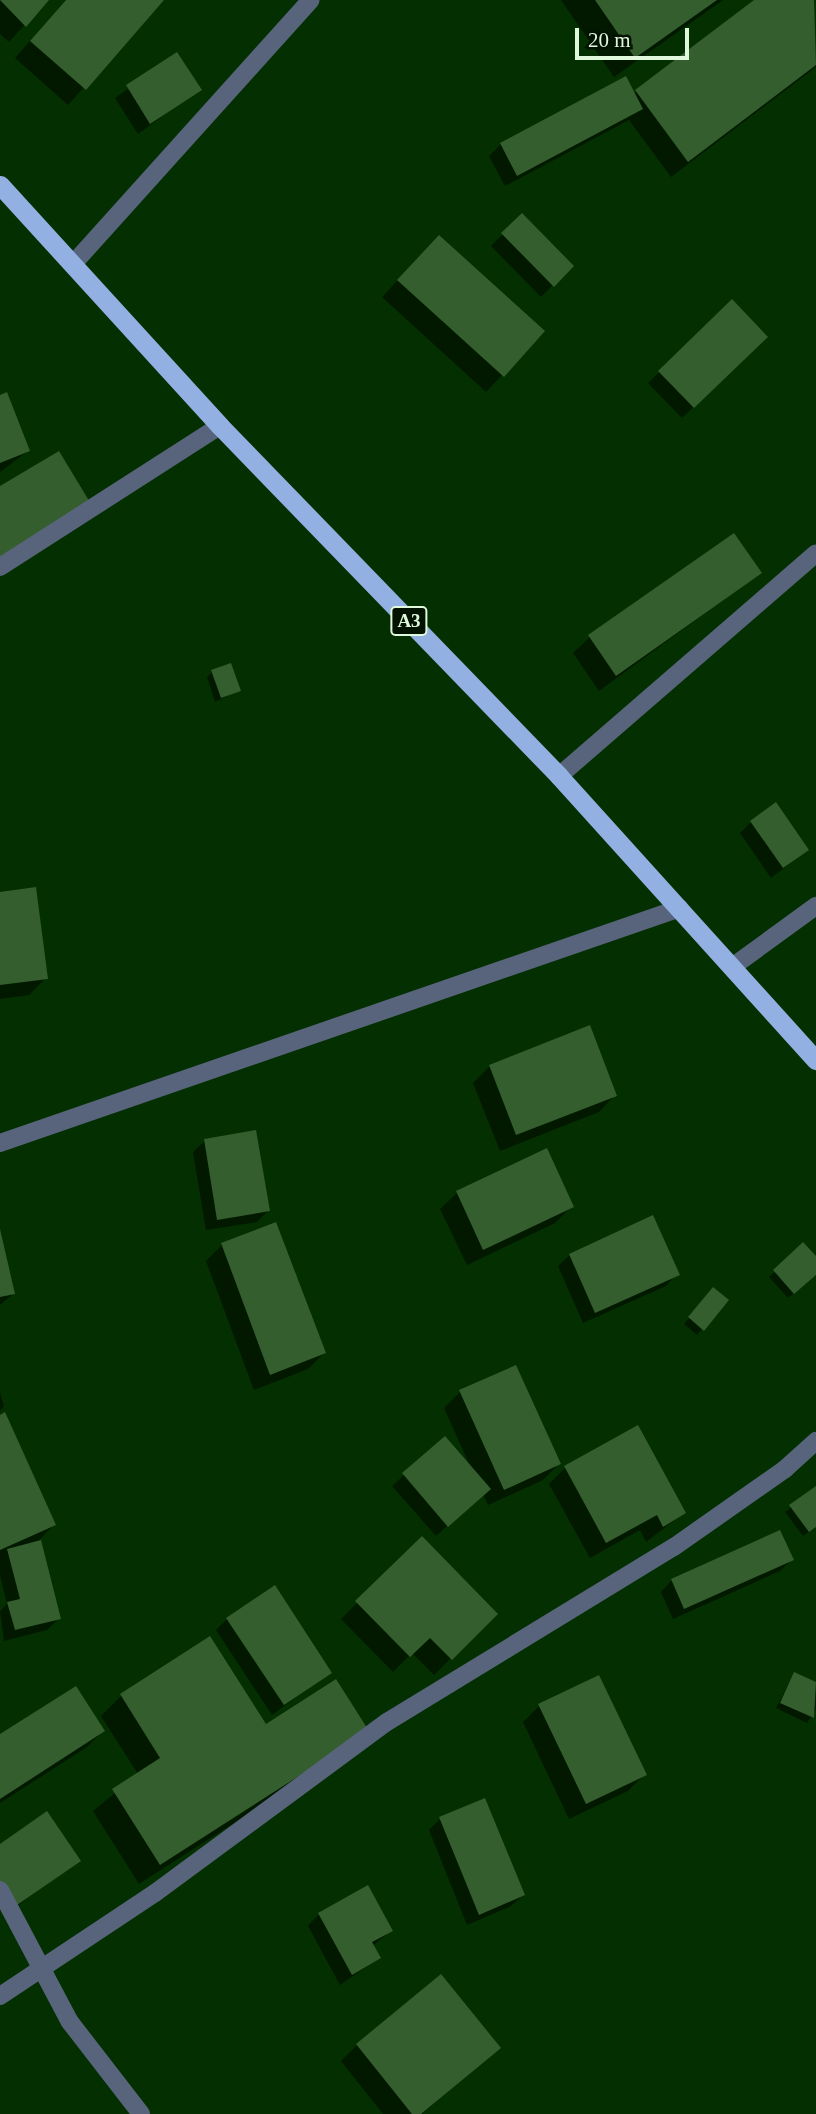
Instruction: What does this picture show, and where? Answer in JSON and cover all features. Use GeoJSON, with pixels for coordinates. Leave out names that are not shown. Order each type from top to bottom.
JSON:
{"type":"FeatureCollection","features":[{"type":"Feature","properties":{"kind":"highway","name":"A3"},"geometry":{"type":"LineString","coordinates":[[0,185],[220,426],[559,776],[816,1060]]}},
{"type":"Feature","properties":{"kind":"street"},"geometry":{"type":"LineString","coordinates":[[73,264],[312,0]]}},
{"type":"Feature","properties":{"kind":"street"},"geometry":{"type":"LineString","coordinates":[[0,567],[220,426]]}},
{"type":"Feature","properties":{"kind":"street"},"geometry":{"type":"LineString","coordinates":[[559,776],[816,553]]}},
{"type":"Feature","properties":{"kind":"street"},"geometry":{"type":"LineString","coordinates":[[732,967],[816,906]]}},
{"type":"Feature","properties":{"kind":"street"},"geometry":{"type":"LineString","coordinates":[[0,1143],[680,908]]}},
{"type":"Feature","properties":{"kind":"street"},"geometry":{"type":"LineString","coordinates":[[0,1996],[40,1972],[155,1893],[387,1722],[674,1547],[785,1469],[816,1441]]}},
{"type":"Feature","properties":{"kind":"street"},"geometry":{"type":"LineString","coordinates":[[0,1890],[40,1972],[70,2022],[141,2114]]}},
{"type":"Feature","properties":{"kind":"building"},"geometry":{"type":"Polygon","coordinates":[[[0,0],[49,0],[26,27],[0,0]]]}},
{"type":"Feature","properties":{"kind":"building"},"geometry":{"type":"Polygon","coordinates":[[[66,0],[164,0],[86,90],[30,41],[66,0]]]}},
{"type":"Feature","properties":{"kind":"building"},"geometry":{"type":"Polygon","coordinates":[[[595,0],[717,0],[635,58],[595,0]]]}},
{"type":"Feature","properties":{"kind":"building"},"geometry":{"type":"Polygon","coordinates":[[[754,0],[814,0],[816,65],[688,162],[635,90],[754,0]]]}},
{"type":"Feature","properties":{"kind":"building"},"geometry":{"type":"Polygon","coordinates":[[[177,52],[202,90],[150,124],[126,85],[177,52]]]}},
{"type":"Feature","properties":{"kind":"building"},"geometry":{"type":"Polygon","coordinates":[[[626,76],[643,109],[517,176],[500,143],[626,76]]]}},
{"type":"Feature","properties":{"kind":"building"},"geometry":{"type":"Polygon","coordinates":[[[522,213],[574,266],[554,287],[501,233],[522,213]]]}},
{"type":"Feature","properties":{"kind":"building"},"geometry":{"type":"Polygon","coordinates":[[[439,235],[545,331],[504,377],[397,280],[439,235]]]}},
{"type":"Feature","properties":{"kind":"building"},"geometry":{"type":"Polygon","coordinates":[[[732,299],[768,337],[694,408],[658,371],[732,299]]]}},
{"type":"Feature","properties":{"kind":"building"},"geometry":{"type":"Polygon","coordinates":[[[7,392],[30,451],[0,463],[0,395],[7,392]]]}},
{"type":"Feature","properties":{"kind":"building"},"geometry":{"type":"Polygon","coordinates":[[[59,451],[91,504],[0,559],[0,486],[59,451]]]}},
{"type":"Feature","properties":{"kind":"building"},"geometry":{"type":"Polygon","coordinates":[[[734,533],[762,573],[616,676],[588,635],[734,533]]]}},
{"type":"Feature","properties":{"kind":"building"},"geometry":{"type":"Polygon","coordinates":[[[231,663],[241,691],[221,698],[211,670],[231,663]]]}},
{"type":"Feature","properties":{"kind":"building"},"geometry":{"type":"Polygon","coordinates":[[[776,802],[809,850],[783,868],[750,821],[776,802]]]}},
{"type":"Feature","properties":{"kind":"building"},"geometry":{"type":"Polygon","coordinates":[[[36,887],[48,979],[0,985],[0,892],[36,887]]]}},
{"type":"Feature","properties":{"kind":"building"},"geometry":{"type":"Polygon","coordinates":[[[590,1025],[617,1096],[516,1135],[489,1065],[590,1025]]]}},
{"type":"Feature","properties":{"kind":"building"},"geometry":{"type":"Polygon","coordinates":[[[256,1130],[270,1211],[217,1220],[204,1139],[256,1130]]]}},
{"type":"Feature","properties":{"kind":"building"},"geometry":{"type":"Polygon","coordinates":[[[547,1148],[574,1207],[483,1250],[456,1191],[547,1148]]]}},
{"type":"Feature","properties":{"kind":"building"},"geometry":{"type":"Polygon","coordinates":[[[653,1215],[680,1275],[595,1313],[569,1254],[653,1215]]]}},
{"type":"Feature","properties":{"kind":"building"},"geometry":{"type":"Polygon","coordinates":[[[276,1222],[326,1353],[270,1375],[221,1243],[276,1222]]]}},
{"type":"Feature","properties":{"kind":"building"},"geometry":{"type":"Polygon","coordinates":[[[0,1229],[15,1294],[0,1297],[0,1229]]]}},
{"type":"Feature","properties":{"kind":"building"},"geometry":{"type":"Polygon","coordinates":[[[803,1242],[816,1256],[816,1275],[794,1294],[773,1270],[803,1242]]]}},
{"type":"Feature","properties":{"kind":"building"},"geometry":{"type":"Polygon","coordinates":[[[713,1287],[729,1300],[704,1331],[688,1317],[713,1287]]]}},
{"type":"Feature","properties":{"kind":"building"},"geometry":{"type":"Polygon","coordinates":[[[516,1365],[561,1464],[504,1490],[459,1390],[516,1365]]]}},
{"type":"Feature","properties":{"kind":"building"},"geometry":{"type":"Polygon","coordinates":[[[5,1412],[56,1525],[0,1550],[0,1415],[5,1412]]]}},
{"type":"Feature","properties":{"kind":"building"},"geometry":{"type":"Polygon","coordinates":[[[638,1425],[686,1513],[663,1527],[657,1515],[606,1543],[564,1466],[638,1425]]]}},
{"type":"Feature","properties":{"kind":"building"},"geometry":{"type":"Polygon","coordinates":[[[445,1436],[491,1489],[448,1527],[402,1473],[445,1436]]]}},
{"type":"Feature","properties":{"kind":"building"},"geometry":{"type":"Polygon","coordinates":[[[816,1486],[816,1527],[809,1532],[789,1505],[816,1486]]]}},
{"type":"Feature","properties":{"kind":"building"},"geometry":{"type":"Polygon","coordinates":[[[780,1530],[794,1560],[684,1609],[671,1579],[780,1530]]]}},
{"type":"Feature","properties":{"kind":"building"},"geometry":{"type":"Polygon","coordinates":[[[422,1536],[498,1614],[452,1660],[430,1638],[410,1657],[355,1601],[422,1536]]]}},
{"type":"Feature","properties":{"kind":"building"},"geometry":{"type":"Polygon","coordinates":[[[41,1540],[61,1619],[15,1630],[7,1602],[20,1599],[7,1549],[41,1540]]]}},
{"type":"Feature","properties":{"kind":"building"},"geometry":{"type":"Polygon","coordinates":[[[275,1585],[332,1673],[284,1705],[226,1618],[275,1585]]]}},
{"type":"Feature","properties":{"kind":"building"},"geometry":{"type":"Polygon","coordinates":[[[210,1636],[266,1724],[336,1679],[369,1731],[160,1865],[112,1789],[160,1758],[120,1694],[210,1636]]]}},
{"type":"Feature","properties":{"kind":"building"},"geometry":{"type":"Polygon","coordinates":[[[794,1672],[816,1682],[814,1718],[780,1703],[794,1672]]]}},
{"type":"Feature","properties":{"kind":"building"},"geometry":{"type":"Polygon","coordinates":[[[599,1675],[647,1775],[586,1804],[538,1704],[599,1675]]]}},
{"type":"Feature","properties":{"kind":"building"},"geometry":{"type":"Polygon","coordinates":[[[76,1686],[105,1731],[0,1799],[0,1734],[76,1686]]]}},
{"type":"Feature","properties":{"kind":"building"},"geometry":{"type":"Polygon","coordinates":[[[485,1798],[525,1895],[479,1915],[439,1817],[485,1798]]]}},
{"type":"Feature","properties":{"kind":"building"},"geometry":{"type":"Polygon","coordinates":[[[47,1811],[81,1861],[17,1905],[0,1881],[0,1844],[47,1811]]]}},
{"type":"Feature","properties":{"kind":"building"},"geometry":{"type":"Polygon","coordinates":[[[368,1885],[393,1931],[372,1942],[381,1958],[352,1975],[318,1913],[368,1885]]]}},
{"type":"Feature","properties":{"kind":"building"},"geometry":{"type":"Polygon","coordinates":[[[441,1974],[501,2048],[421,2114],[412,2114],[356,2044],[441,1974]]]}}]}
